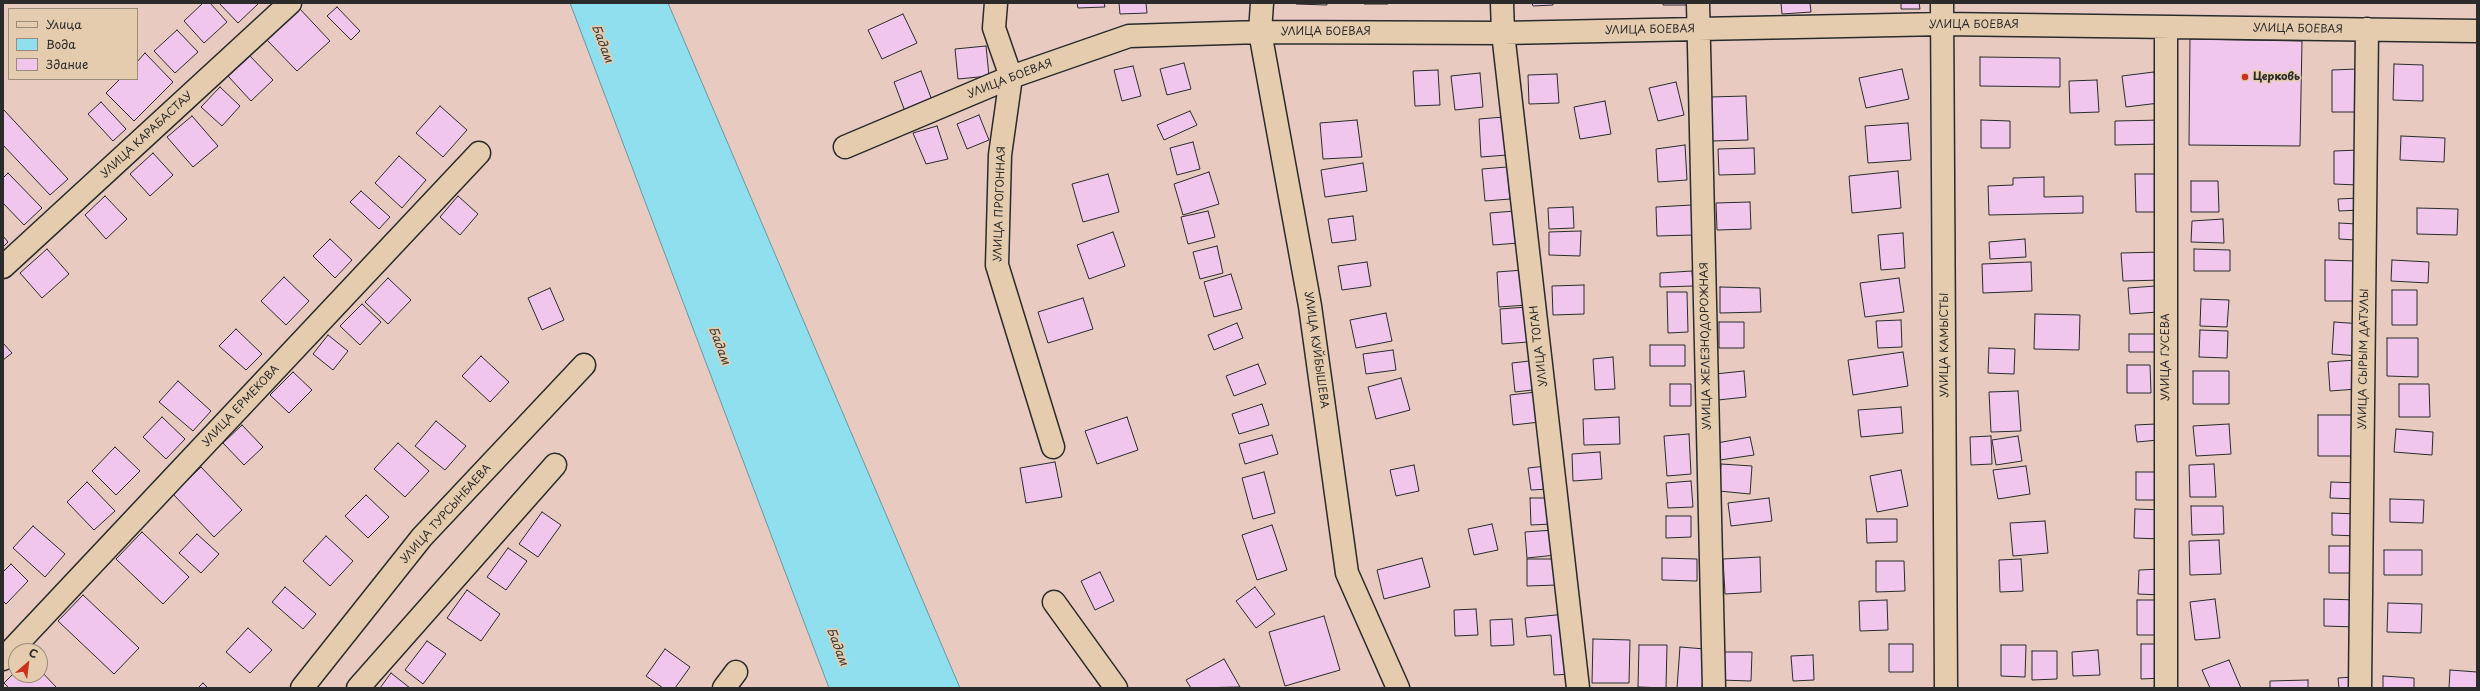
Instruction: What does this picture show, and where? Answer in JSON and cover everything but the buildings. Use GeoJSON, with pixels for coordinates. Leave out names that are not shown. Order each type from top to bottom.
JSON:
{"type":"FeatureCollection","features":[{"type":"Feature","properties":{"kind":"street","name":"УЛИЦА КАРАБАСТАУ"},"geometry":{"type":"LineString","coordinates":[[3,267],[290,3]]}},
{"type":"Feature","properties":{"kind":"street","name":"УЛИЦА ПРОГОННАЯ"},"geometry":{"type":"LineString","coordinates":[[996,3],[994,28],[1011,77],[1000,155],[997,265],[1053,447]]}},
{"type":"Feature","properties":{"kind":"street","name":"УЛИЦА КУЙБЫШЕВА"},"geometry":{"type":"LineString","coordinates":[[1262,3],[1260,32],[1310,306],[1347,573],[1398,688]]}},
{"type":"Feature","properties":{"kind":"street","name":"УЛИЦА ТОГАН"},"geometry":{"type":"LineString","coordinates":[[1502,3],[1503,33],[1578,688]]}},
{"type":"Feature","properties":{"kind":"street","name":"УЛИЦА ЖЕЛЕЗНОДОРОЖНАЯ"},"geometry":{"type":"LineString","coordinates":[[1698,3],[1714,688]]}},
{"type":"Feature","properties":{"kind":"street","name":"УЛИЦА КАМЫСТЫ"},"geometry":{"type":"LineString","coordinates":[[1942,3],[1946,688]]}},
{"type":"Feature","properties":{"kind":"street","name":"УЛИЦА БОЕВАЯ"},"geometry":{"type":"LineString","coordinates":[[845,147],[1011,77],[1129,36],[1260,32],[1503,33],[1943,24],[2477,31]]}},
{"type":"Feature","properties":{"kind":"street","name":"УЛИЦА ГУСЕВА"},"geometry":{"type":"LineString","coordinates":[[2166,27],[2166,688]]}},
{"type":"Feature","properties":{"kind":"street","name":"УЛИЦА СЫРЫМ ДАТУЛЫ"},"geometry":{"type":"LineString","coordinates":[[2360,688],[2367,29]]}},
{"type":"Feature","properties":{"kind":"street","name":"УЛИЦА ЕРМЕКОВА"},"geometry":{"type":"LineString","coordinates":[[3,659],[479,153]]}},
{"type":"Feature","properties":{"kind":"street","name":"УЛИЦА ТУРСЫНБАЕВА"},"geometry":{"type":"LineString","coordinates":[[302,688],[422,537],[584,365]]}},
{"type":"Feature","properties":{"kind":"street"},"geometry":{"type":"LineString","coordinates":[[358,688],[555,465]]}},
{"type":"Feature","properties":{"kind":"street"},"geometry":{"type":"LineString","coordinates":[[1054,602],[1116,688]]}},
{"type":"Feature","properties":{"kind":"water","name":"Бадам"},"geometry":{"type":"Polygon","coordinates":[[[570,3],[668,3],[960,688],[829,688],[570,3]]]}},
{"type":"Feature","properties":{"kind":"place","name":"Церковь"},"geometry":{"type":"Point","coordinates":[2245,77]}}]}
